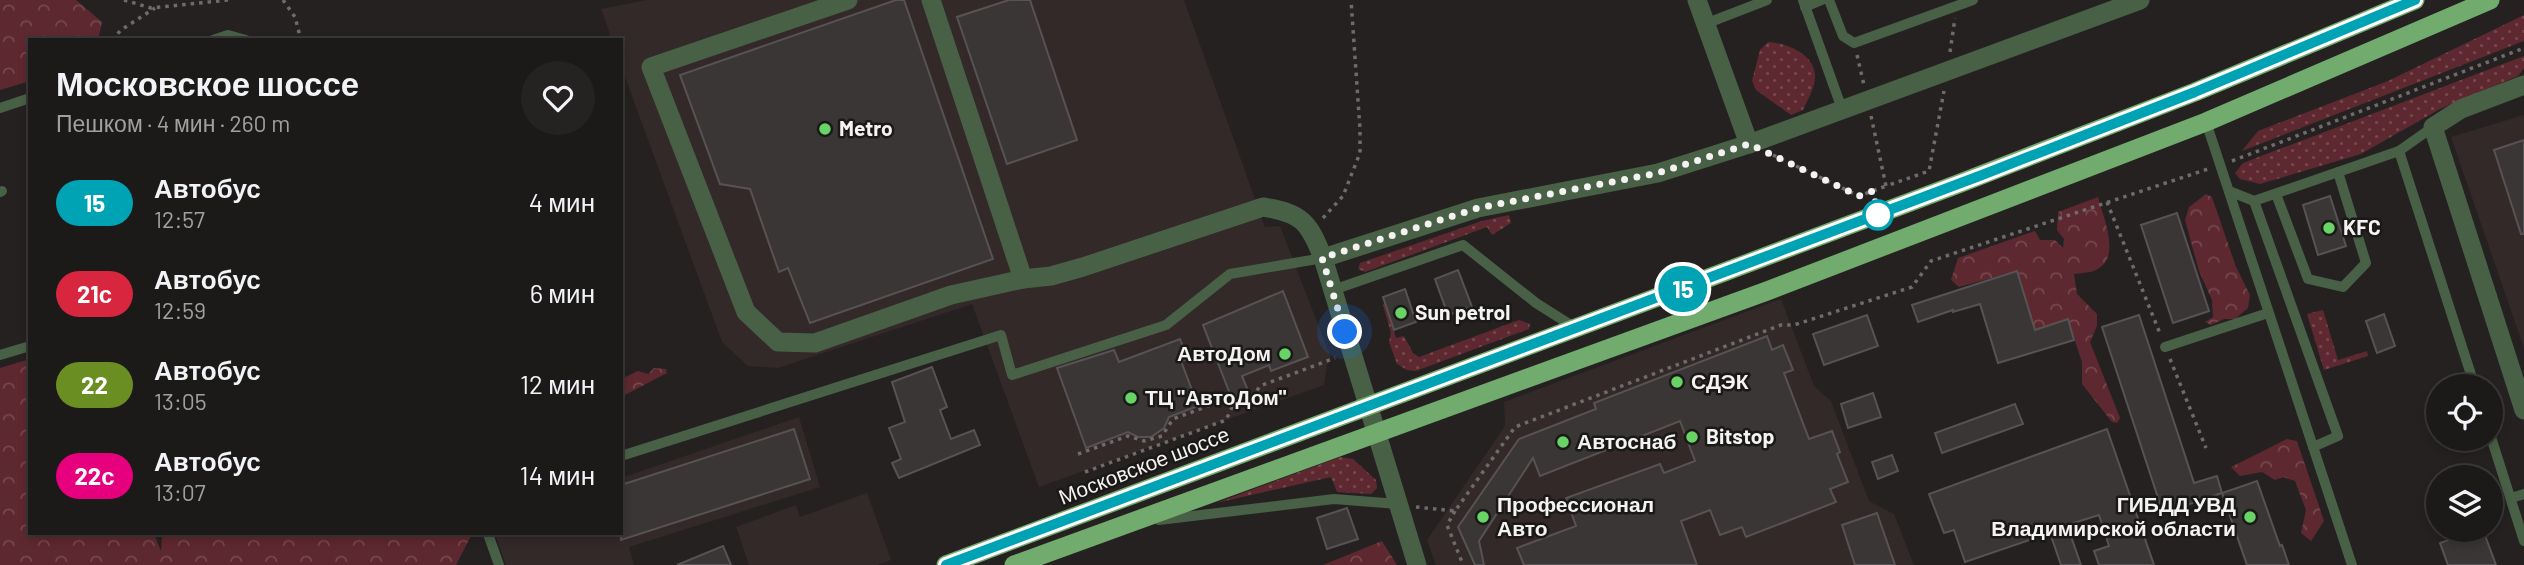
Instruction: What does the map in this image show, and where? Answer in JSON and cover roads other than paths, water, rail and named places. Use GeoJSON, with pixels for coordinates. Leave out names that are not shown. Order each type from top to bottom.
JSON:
{"type":"FeatureCollection","features":[{"type":"Feature","properties":{"kind":"highway","name":"Московское шоссе"},"geometry":{"type":"LineString","coordinates":[[946,565],[1577,329],[2183,97],[2415,0]]}},
{"type":"Feature","properties":{"kind":"highway"},"geometry":{"type":"LineString","coordinates":[[1014,565],[1767,292],[2206,122],[2490,0]]}},
{"type":"Feature","properties":{"kind":"street"},"geometry":{"type":"LineString","coordinates":[[848,0],[651,67],[746,312],[778,342],[814,343],[951,295],[1023,279],[1051,276],[1083,267],[1263,206],[1288,210],[1311,229],[1322,258],[1417,565]]}},
{"type":"Feature","properties":{"kind":"street"},"geometry":{"type":"LineString","coordinates":[[931,0],[1023,279]]}},
{"type":"Feature","properties":{"kind":"street"},"geometry":{"type":"LineString","coordinates":[[1697,0],[1749,144]]}},
{"type":"Feature","properties":{"kind":"street"},"geometry":{"type":"LineString","coordinates":[[1322,258],[1478,208],[1635,178],[1749,144],[2140,0]]}},
{"type":"Feature","properties":{"kind":"street"},"geometry":{"type":"LineString","coordinates":[[2524,85],[2461,109],[2433,127],[2524,410]]}},
{"type":"Feature","properties":{"kind":"lane"},"geometry":{"type":"LineString","coordinates":[[1705,24],[1767,0]]}},
{"type":"Feature","properties":{"kind":"lane"},"geometry":{"type":"LineString","coordinates":[[1822,0],[1804,3],[1842,108]]}},
{"type":"Feature","properties":{"kind":"lane"},"geometry":{"type":"LineString","coordinates":[[1829,0],[1843,36],[1854,43],[1973,0]]}},
{"type":"Feature","properties":{"kind":"lane"},"geometry":{"type":"LineString","coordinates":[[219,38],[228,35],[239,38]]}},
{"type":"Feature","properties":{"kind":"lane"},"geometry":{"type":"LineString","coordinates":[[0,108],[28,99]]}},
{"type":"Feature","properties":{"kind":"lane"},"geometry":{"type":"LineString","coordinates":[[2206,122],[2352,565]]}},
{"type":"Feature","properties":{"kind":"lane"},"geometry":{"type":"LineString","coordinates":[[2229,191],[2254,201],[2399,151],[2433,127]]}},
{"type":"Feature","properties":{"kind":"lane"},"geometry":{"type":"LineString","coordinates":[[2399,151],[2471,374]]}},
{"type":"Feature","properties":{"kind":"lane"},"geometry":{"type":"LineString","coordinates":[[2276,194],[2308,279],[2343,287],[2366,263],[2337,172]]}},
{"type":"Feature","properties":{"kind":"lane"},"geometry":{"type":"LineString","coordinates":[[2254,201],[2338,436],[2313,447]]}},
{"type":"Feature","properties":{"kind":"lane"},"geometry":{"type":"LineString","coordinates":[[1333,290],[1463,245],[1536,303],[1577,329]]}},
{"type":"Feature","properties":{"kind":"lane"},"geometry":{"type":"LineString","coordinates":[[623,455],[1001,335],[1012,375],[1166,325],[1230,274],[1322,258]]}},
{"type":"Feature","properties":{"kind":"lane"},"geometry":{"type":"LineString","coordinates":[[2165,347],[2268,313]]}},
{"type":"Feature","properties":{"kind":"lane"},"geometry":{"type":"LineString","coordinates":[[0,355],[28,347]]}},
{"type":"Feature","properties":{"kind":"lane"},"geometry":{"type":"LineString","coordinates":[[2496,451],[2524,541]]}},
{"type":"Feature","properties":{"kind":"lane"},"geometry":{"type":"LineString","coordinates":[[2511,498],[2524,494]]}},
{"type":"Feature","properties":{"kind":"lane"},"geometry":{"type":"LineString","coordinates":[[1114,529],[1163,519],[1335,499],[1399,505]]}},
{"type":"Feature","properties":{"kind":"lane"},"geometry":{"type":"LineString","coordinates":[[488,535],[499,565]]}},
{"type":"Feature","properties":{"kind":"place","name":"Metro"},"geometry":{"type":"Point","coordinates":[825,129]}},
{"type":"Feature","properties":{"kind":"place","name":"KFC"},"geometry":{"type":"Point","coordinates":[2329,228]}},
{"type":"Feature","properties":{"kind":"place","name":"Sun petrol"},"geometry":{"type":"Point","coordinates":[1401,313]}},
{"type":"Feature","properties":{"kind":"place","name":"АвтоДом"},"geometry":{"type":"Point","coordinates":[1285,354]}},
{"type":"Feature","properties":{"kind":"place","name":"СДЭК"},"geometry":{"type":"Point","coordinates":[1677,382]}},
{"type":"Feature","properties":{"kind":"place","name":"ТЦ \"АвтоДом\""},"geometry":{"type":"Point","coordinates":[1131,398]}},
{"type":"Feature","properties":{"kind":"place","name":"Bitstop"},"geometry":{"type":"Point","coordinates":[1692,437]}},
{"type":"Feature","properties":{"kind":"place","name":"Автоснаб"},"geometry":{"type":"Point","coordinates":[1563,442]}},
{"type":"Feature","properties":{"kind":"place","name":"Профессионал Авто"},"geometry":{"type":"Point","coordinates":[1483,517]}},
{"type":"Feature","properties":{"kind":"place","name":"ГИБДД УВД Владимирской области"},"geometry":{"type":"Point","coordinates":[2250,517]}}]}
